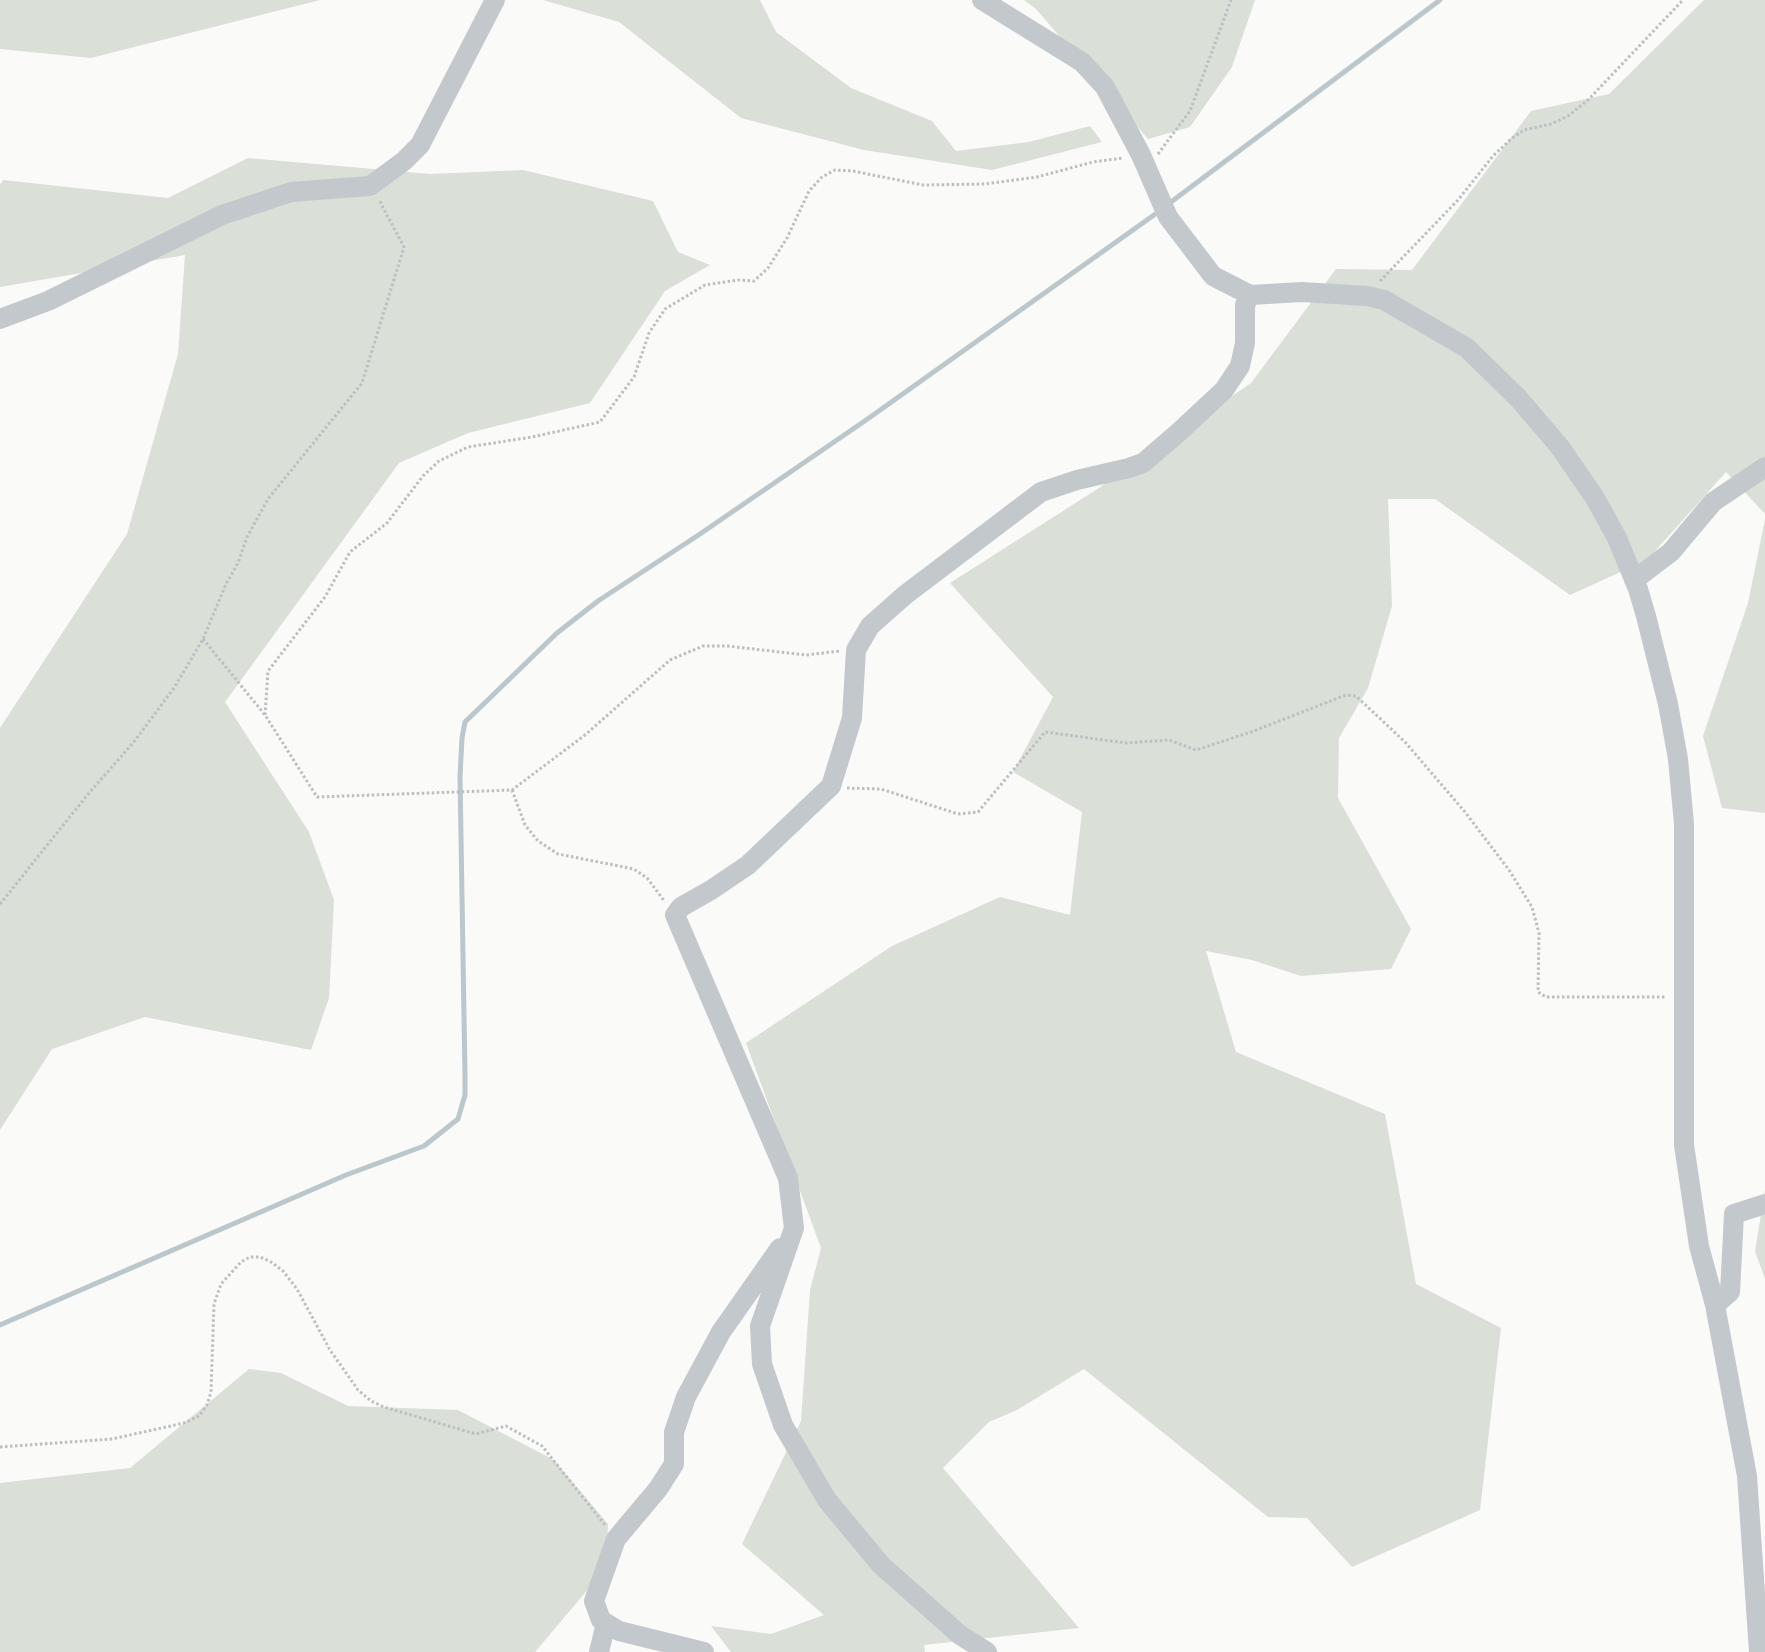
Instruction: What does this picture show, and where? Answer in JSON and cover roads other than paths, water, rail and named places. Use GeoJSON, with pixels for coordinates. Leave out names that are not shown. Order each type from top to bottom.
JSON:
{"type":"FeatureCollection","features":[{"type":"Feature","properties":{"kind":"street"},"geometry":{"type":"LineString","coordinates":[[0,318],[48,301],[222,215],[291,192],[370,186],[404,161],[420,145],[495,0]]}},
{"type":"Feature","properties":{"kind":"street"},"geometry":{"type":"LineString","coordinates":[[982,0],[1082,62],[1105,87],[1145,162],[1168,217],[1212,276],[1250,295],[1302,292],[1367,296],[1384,300],[1467,348],[1519,399],[1560,447],[1595,498],[1617,538],[1646,616],[1678,759],[1684,824],[1684,1145],[1699,1246],[1715,1305],[1746,1476],[1759,1585],[1756,1649]]}},
{"type":"Feature","properties":{"kind":"street"},"geometry":{"type":"LineString","coordinates":[[987,1652],[960,1635],[881,1565],[827,1500],[783,1425],[762,1364],[760,1326],[794,1228],[788,1178],[675,915],[681,907],[711,890],[748,865],[832,786],[852,718],[856,650],[870,626],[905,595],[1041,492],[1077,480],[1143,463],[1179,432],[1224,390],[1240,366],[1245,343],[1245,305],[1250,295]]}},
{"type":"Feature","properties":{"kind":"street"},"geometry":{"type":"LineString","coordinates":[[1634,580],[1671,552],[1713,502],[1765,467]]}},
{"type":"Feature","properties":{"kind":"street"},"geometry":{"type":"LineString","coordinates":[[1715,1305],[1730,1292],[1734,1214],[1765,1204]]}},
{"type":"Feature","properties":{"kind":"street"},"geometry":{"type":"LineString","coordinates":[[704,1652],[619,1631],[601,1620],[594,1601],[616,1539],[658,1489],[674,1464],[674,1432],[686,1397],[721,1332],[794,1228]]}},
{"type":"Feature","properties":{"kind":"street"},"geometry":{"type":"LineString","coordinates":[[600,1652],[606,1623]]}},
{"type":"Feature","properties":{"kind":"waterway"},"geometry":{"type":"LineString","coordinates":[[1167,205],[1440,0]]}},
{"type":"Feature","properties":{"kind":"waterway"},"geometry":{"type":"LineString","coordinates":[[0,1325],[346,1175],[424,1146],[458,1119],[465,1095],[460,776],[462,738],[465,722],[557,633],[598,601],[700,534],[869,418],[1161,210]]}}]}
